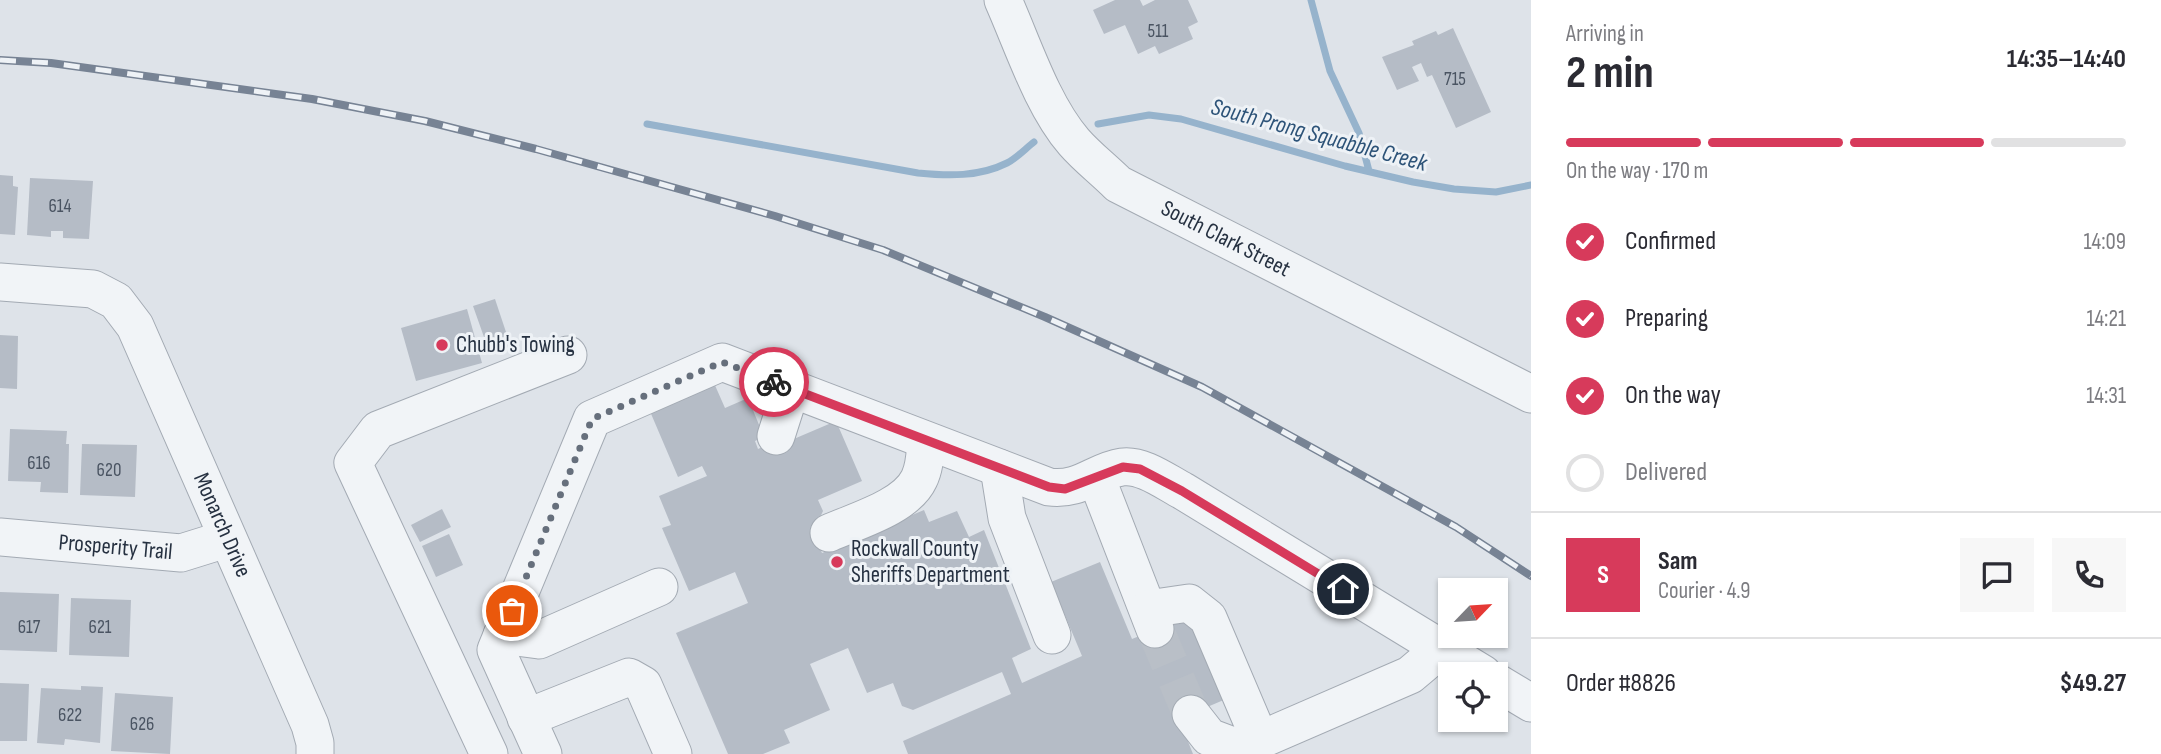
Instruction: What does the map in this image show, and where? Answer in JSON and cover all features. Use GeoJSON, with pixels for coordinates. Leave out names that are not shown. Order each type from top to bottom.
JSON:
{"type":"FeatureCollection","features":[{"type":"Feature","properties":{"kind":"street","name":"South Clark Street"},"geometry":{"type":"LineString","coordinates":[[1003,0],[1062,126],[1075,144],[1118,184],[1531,394]]}},
{"type":"Feature","properties":{"kind":"street","name":"Monarch Drive"},"geometry":{"type":"LineString","coordinates":[[0,282],[93,289],[116,301],[135,326],[226,539],[310,725],[315,754]]}},
{"type":"Feature","properties":{"kind":"street"},"geometry":{"type":"LineString","coordinates":[[489,754],[353,463],[378,430],[568,355]]}},
{"type":"Feature","properties":{"kind":"street"},"geometry":{"type":"LineString","coordinates":[[542,754],[496,650],[592,419],[722,362],[1049,487],[1065,489],[1123,467],[1140,469],[1182,491],[1464,662]]}},
{"type":"Feature","properties":{"kind":"street"},"geometry":{"type":"LineString","coordinates":[[776,436],[791,389]]}},
{"type":"Feature","properties":{"kind":"street"},"geometry":{"type":"LineString","coordinates":[[829,533],[903,500],[912,491],[923,471],[926,441]]}},
{"type":"Feature","properties":{"kind":"street"},"geometry":{"type":"LineString","coordinates":[[999,468],[1007,519],[1052,635]]}},
{"type":"Feature","properties":{"kind":"street"},"geometry":{"type":"LineString","coordinates":[[1096,477],[1152,619],[1189,603],[1208,618],[1261,740]]}},
{"type":"Feature","properties":{"kind":"street","name":"Prosperity Trail"},"geometry":{"type":"LineString","coordinates":[[0,537],[181,553],[226,539]]}},
{"type":"Feature","properties":{"kind":"street"},"geometry":{"type":"LineString","coordinates":[[502,635],[539,639],[659,587]]}},
{"type":"Feature","properties":{"kind":"street"},"geometry":{"type":"LineString","coordinates":[[1191,714],[1209,737],[1233,746],[1261,740],[1410,675],[1429,659],[1436,645]]}},
{"type":"Feature","properties":{"kind":"street"},"geometry":{"type":"LineString","coordinates":[[526,718],[629,677],[643,685],[673,754]]}},
{"type":"Feature","properties":{"kind":"street"},"geometry":{"type":"LineString","coordinates":[[1508,689],[1531,703]]}},
{"type":"Feature","properties":{"kind":"building"},"geometry":{"type":"Polygon","coordinates":[[[1115,0],[1140,0],[1143,6],[1155,0],[1188,0],[1198,22],[1188,27],[1193,39],[1159,54],[1155,46],[1138,54],[1125,25],[1104,34],[1093,10],[1115,0]]]}},
{"type":"Feature","properties":{"kind":"building"},"geometry":{"type":"Polygon","coordinates":[[[1453,28],[1491,112],[1456,128],[1432,75],[1427,77],[1421,63],[1412,67],[1419,81],[1397,90],[1382,57],[1414,45],[1412,41],[1436,31],[1438,35],[1453,28]]]}},
{"type":"Feature","properties":{"kind":"building"},"geometry":{"type":"Polygon","coordinates":[[[0,175],[13,176],[13,186],[18,187],[15,235],[0,234],[0,175]]]}},
{"type":"Feature","properties":{"kind":"building"},"geometry":{"type":"Polygon","coordinates":[[[30,178],[93,181],[89,239],[63,238],[63,231],[51,231],[51,237],[27,235],[30,178]]]}},
{"type":"Feature","properties":{"kind":"building"},"geometry":{"type":"Polygon","coordinates":[[[495,299],[511,347],[490,354],[473,306],[495,299]]]}},
{"type":"Feature","properties":{"kind":"building","name":"Chubb's Towing"},"geometry":{"type":"Polygon","coordinates":[[[467,309],[482,363],[416,381],[401,328],[467,309]]]}},
{"type":"Feature","properties":{"kind":"building"},"geometry":{"type":"Polygon","coordinates":[[[0,335],[18,336],[17,389],[0,388],[0,335]]]}},
{"type":"Feature","properties":{"kind":"building","name":"Rockwall County Sheriffs Department"},"geometry":{"type":"Polygon","coordinates":[[[710,374],[725,408],[748,398],[764,437],[755,441],[758,449],[773,442],[775,447],[836,421],[862,481],[818,500],[823,511],[816,526],[811,528],[822,553],[924,510],[929,522],[957,511],[969,537],[984,530],[1031,649],[1012,658],[1022,683],[1082,656],[1051,582],[1100,562],[1132,639],[1191,615],[1226,699],[1179,719],[1193,754],[908,754],[903,741],[1011,694],[1002,672],[913,710],[902,706],[893,683],[867,693],[848,648],[810,664],[830,710],[784,730],[790,743],[763,754],[728,754],[676,633],[748,603],[735,572],[689,591],[662,528],[671,525],[659,496],[707,476],[702,466],[678,477],[646,402],[710,374]]]}},
{"type":"Feature","properties":{"kind":"building"},"geometry":{"type":"Polygon","coordinates":[[[10,429],[67,431],[68,493],[40,492],[41,482],[8,481],[10,429]]]}},
{"type":"Feature","properties":{"kind":"building"},"geometry":{"type":"Polygon","coordinates":[[[82,444],[137,445],[135,497],[80,495],[82,444]]]}},
{"type":"Feature","properties":{"kind":"building"},"geometry":{"type":"Polygon","coordinates":[[[442,509],[451,527],[420,542],[411,525],[442,509]]]}},
{"type":"Feature","properties":{"kind":"building"},"geometry":{"type":"Polygon","coordinates":[[[449,534],[463,565],[436,577],[422,546],[449,534]]]}},
{"type":"Feature","properties":{"kind":"building"},"geometry":{"type":"Polygon","coordinates":[[[0,592],[59,594],[57,652],[0,650],[0,592]]]}},
{"type":"Feature","properties":{"kind":"building"},"geometry":{"type":"Polygon","coordinates":[[[71,598],[131,600],[129,657],[69,655],[71,598]]]}},
{"type":"Feature","properties":{"kind":"building"},"geometry":{"type":"Polygon","coordinates":[[[0,683],[29,684],[27,741],[0,741],[0,683]]]}},
{"type":"Feature","properties":{"kind":"building"},"geometry":{"type":"Polygon","coordinates":[[[81,686],[103,687],[100,743],[65,739],[64,745],[37,743],[41,688],[81,690],[81,686]]]}},
{"type":"Feature","properties":{"kind":"building"},"geometry":{"type":"Polygon","coordinates":[[[115,693],[173,697],[170,754],[111,751],[115,693]]]}},
{"type":"Feature","properties":{"kind":"waterway"},"geometry":{"type":"LineString","coordinates":[[1311,0],[1330,71],[1359,133],[1369,171]]}},
{"type":"Feature","properties":{"kind":"waterway","name":"South Prong Squabble Creek"},"geometry":{"type":"LineString","coordinates":[[1098,124],[1149,115],[1181,119],[1345,166],[1413,182],[1496,192],[1531,185]]}},
{"type":"Feature","properties":{"kind":"waterway","name":"South Prong Squabble Creek"},"geometry":{"type":"LineString","coordinates":[[647,124],[941,175],[974,173],[996,168],[1011,161],[1034,142]]}},
{"type":"Feature","properties":{"kind":"tunnel"},"geometry":{"type":"LineString","coordinates":[[1155,629],[1191,714]]}},
{"type":"Feature","properties":{"kind":"railway"},"geometry":{"type":"LineString","coordinates":[[0,60],[51,63],[312,99],[425,121],[775,216],[883,250],[1045,317],[1202,387],[1456,527],[1531,576]]}},
{"type":"Feature","properties":{"kind":"way so far"},"geometry":{"type":"LineString","coordinates":[[512,611],[592,419],[722,362],[774,382]]}},
{"type":"Feature","properties":{"kind":"place","name":"Chubb's Towing"},"geometry":{"type":"Point","coordinates":[442,345]}},
{"type":"Feature","properties":{"kind":"place","name":"Rockwall County Sheriffs Department"},"geometry":{"type":"Point","coordinates":[837,562]}},
{"type":"Feature","properties":{"kind":"route"},"geometry":{"type":"LineString","coordinates":[[774,382],[1049,487],[1065,489],[1123,467],[1140,469],[1182,491],[1343,589]]}}]}
